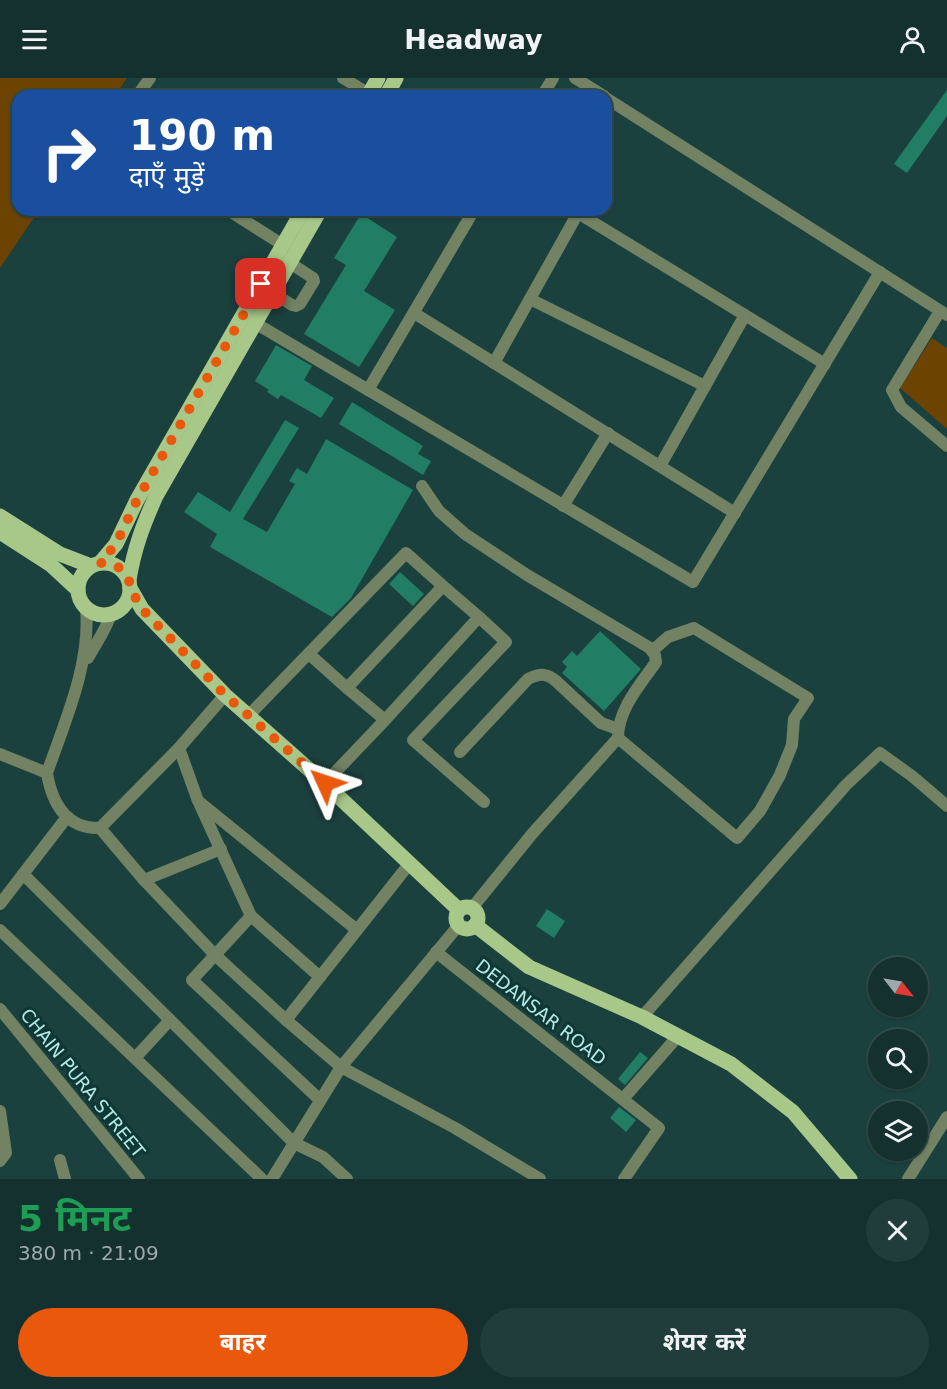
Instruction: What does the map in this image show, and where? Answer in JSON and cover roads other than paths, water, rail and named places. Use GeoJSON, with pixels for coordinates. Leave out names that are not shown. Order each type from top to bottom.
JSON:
{"type":"FeatureCollection","features":[{"type":"Feature","properties":{"kind":"main road"},"geometry":{"type":"LineString","coordinates":[[142,609],[135,606],[111,614],[93,613],[81,601],[78,590],[80,578],[116,544],[137,500],[300,216]]}},
{"type":"Feature","properties":{"kind":"main road"},"geometry":{"type":"LineString","coordinates":[[111,614],[126,604],[129,597],[134,552],[156,496],[317,216]]}},
{"type":"Feature","properties":{"kind":"main road"},"geometry":{"type":"LineString","coordinates":[[0,516],[60,554],[95,565],[107,563],[120,568],[142,609],[225,695],[325,783],[463,914],[478,916],[475,925],[530,967],[642,1017],[731,1064],[793,1112],[850,1179]]}},
{"type":"Feature","properties":{"kind":"main road"},"geometry":{"type":"LineString","coordinates":[[0,532],[51,565],[78,590]]}},
{"type":"Feature","properties":{"kind":"street"},"geometry":{"type":"LineString","coordinates":[[343,78],[361,90]]}},
{"type":"Feature","properties":{"kind":"street"},"geometry":{"type":"LineString","coordinates":[[575,78],[594,90]]}},
{"type":"Feature","properties":{"kind":"street"},"geometry":{"type":"LineString","coordinates":[[612,101],[943,313],[892,390],[901,407],[947,446]]}},
{"type":"Feature","properties":{"kind":"street"},"geometry":{"type":"LineString","coordinates":[[240,216],[283,245]]}},
{"type":"Feature","properties":{"kind":"street"},"geometry":{"type":"LineString","coordinates":[[368,390],[471,216]]}},
{"type":"Feature","properties":{"kind":"street"},"geometry":{"type":"LineString","coordinates":[[494,363],[573,216]]}},
{"type":"Feature","properties":{"kind":"street"},"geometry":{"type":"LineString","coordinates":[[582,216],[825,364]]}},
{"type":"Feature","properties":{"kind":"street"},"geometry":{"type":"LineString","coordinates":[[273,292],[296,306],[300,304],[314,281],[290,263]]}},
{"type":"Feature","properties":{"kind":"street"},"geometry":{"type":"LineString","coordinates":[[255,323],[693,582],[880,272]]}},
{"type":"Feature","properties":{"kind":"street"},"geometry":{"type":"LineString","coordinates":[[530,299],[705,386]]}},
{"type":"Feature","properties":{"kind":"street"},"geometry":{"type":"LineString","coordinates":[[414,313],[735,513]]}},
{"type":"Feature","properties":{"kind":"street"},"geometry":{"type":"LineString","coordinates":[[660,466],[745,315]]}},
{"type":"Feature","properties":{"kind":"street"},"geometry":{"type":"LineString","coordinates":[[564,506],[608,433]]}},
{"type":"Feature","properties":{"kind":"street"},"geometry":{"type":"LineString","coordinates":[[275,1178],[341,1067],[436,952],[463,914],[618,734],[629,700],[656,662],[650,648],[465,534],[439,511],[422,486]]}},
{"type":"Feature","properties":{"kind":"street"},"geometry":{"type":"LineString","coordinates":[[249,716],[406,553],[506,642],[413,740],[484,802]]}},
{"type":"Feature","properties":{"kind":"street"},"geometry":{"type":"LineString","coordinates":[[347,688],[443,586]]}},
{"type":"Feature","properties":{"kind":"street"},"geometry":{"type":"LineString","coordinates":[[86,608],[87,644],[80,675],[47,773],[56,803],[67,817],[79,825],[99,828],[179,748],[225,695]]}},
{"type":"Feature","properties":{"kind":"street"},"geometry":{"type":"LineString","coordinates":[[80,675],[107,627],[111,614]]}},
{"type":"Feature","properties":{"kind":"street"},"geometry":{"type":"LineString","coordinates":[[325,783],[479,617]]}},
{"type":"Feature","properties":{"kind":"street"},"geometry":{"type":"LineString","coordinates":[[460,752],[528,679],[543,674],[556,681],[601,723],[618,734],[738,838],[760,811],[780,774],[792,745],[794,719],[807,698],[694,628],[668,638],[652,651]]}},
{"type":"Feature","properties":{"kind":"street"},"geometry":{"type":"LineString","coordinates":[[309,654],[385,720]]}},
{"type":"Feature","properties":{"kind":"street"},"geometry":{"type":"LineString","coordinates":[[179,748],[198,801],[251,916],[320,976]]}},
{"type":"Feature","properties":{"kind":"street"},"geometry":{"type":"LineString","coordinates":[[642,1017],[846,785],[880,753],[912,776],[947,806]]}},
{"type":"Feature","properties":{"kind":"street"},"geometry":{"type":"LineString","coordinates":[[0,754],[47,773]]}},
{"type":"Feature","properties":{"kind":"street"},"geometry":{"type":"LineString","coordinates":[[198,801],[357,930]]}},
{"type":"Feature","properties":{"kind":"street"},"geometry":{"type":"LineString","coordinates":[[0,904],[67,817]]}},
{"type":"Feature","properties":{"kind":"street"},"geometry":{"type":"LineString","coordinates":[[99,828],[144,880],[215,955],[341,1067],[455,1128],[540,1179]]}},
{"type":"Feature","properties":{"kind":"street"},"geometry":{"type":"LineString","coordinates":[[144,880],[220,849]]}},
{"type":"Feature","properties":{"kind":"street"},"geometry":{"type":"LineString","coordinates":[[286,1020],[410,863]]}},
{"type":"Feature","properties":{"kind":"street"},"geometry":{"type":"LineString","coordinates":[[23,874],[294,1143],[323,1156],[347,1179]]}},
{"type":"Feature","properties":{"kind":"street"},"geometry":{"type":"LineString","coordinates":[[251,916],[192,980],[320,1100]]}},
{"type":"Feature","properties":{"kind":"street"},"geometry":{"type":"LineString","coordinates":[[0,930],[262,1179]]}},
{"type":"Feature","properties":{"kind":"street","name":"DEDANSAR ROAD"},"geometry":{"type":"LineString","coordinates":[[436,952],[659,1128],[624,1179]]}},
{"type":"Feature","properties":{"kind":"street","name":"CHAIN PURA STREET"},"geometry":{"type":"LineString","coordinates":[[0,1009],[139,1179]]}},
{"type":"Feature","properties":{"kind":"street"},"geometry":{"type":"LineString","coordinates":[[135,1058],[170,1020]]}},
{"type":"Feature","properties":{"kind":"street"},"geometry":{"type":"LineString","coordinates":[[623,1099],[678,1036]]}},
{"type":"Feature","properties":{"kind":"street"},"geometry":{"type":"LineString","coordinates":[[0,1111],[6,1153],[0,1161]]}},
{"type":"Feature","properties":{"kind":"street"},"geometry":{"type":"LineString","coordinates":[[908,1179],[947,1117]]}},
{"type":"Feature","properties":{"kind":"street"},"geometry":{"type":"LineString","coordinates":[[60,1160],[65,1179]]}}]}
